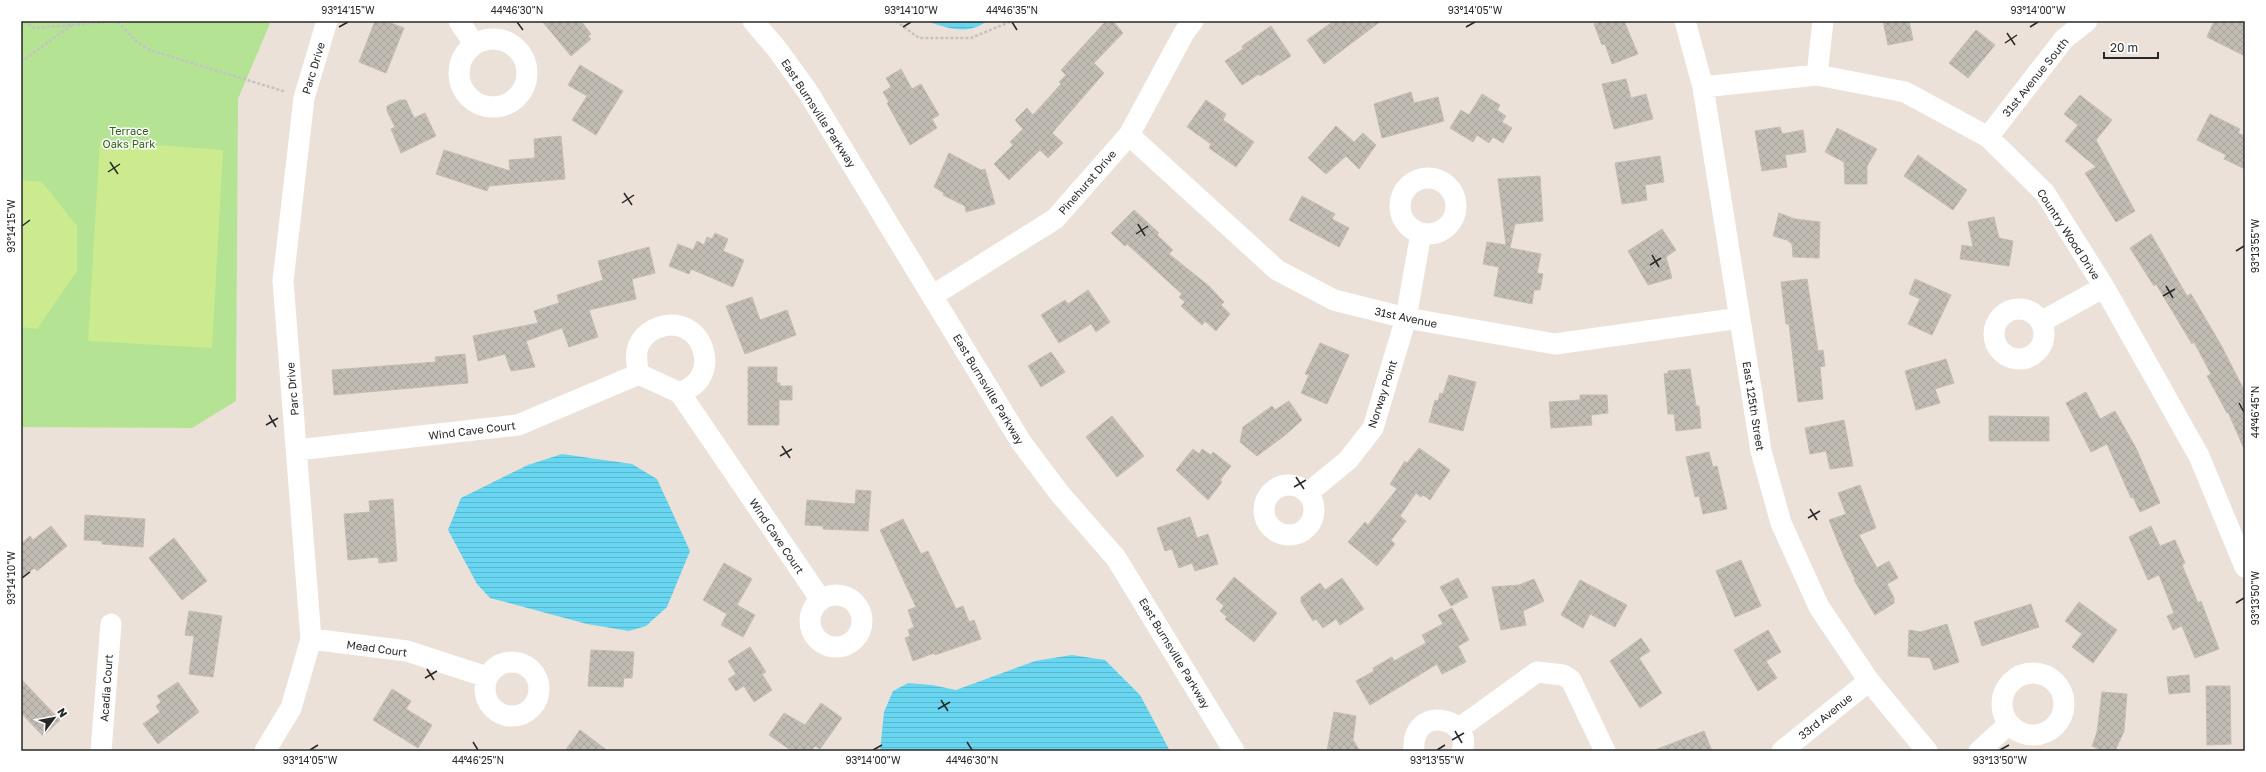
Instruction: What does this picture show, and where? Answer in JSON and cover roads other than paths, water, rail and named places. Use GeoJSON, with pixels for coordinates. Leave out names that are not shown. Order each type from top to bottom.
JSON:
{"type":"FeatureCollection","features":[{"type":"Feature","properties":{"kind":"street","name":"Parc Drive"},"geometry":{"type":"LineString","coordinates":[[265,751],[290,708],[311,639],[283,281],[304,98],[327,21]]}},
{"type":"Feature","properties":{"kind":"street"},"geometry":{"type":"LineString","coordinates":[[459,21],[474,44]]}},
{"type":"Feature","properties":{"kind":"street","name":"East Burnsville Parkway"},"geometry":{"type":"LineString","coordinates":[[753,21],[777,49],[808,92],[1021,442],[1056,489],[1112,553],[1134,585],[1234,751]]}},
{"type":"Feature","properties":{"kind":"street","name":"Pinehurst Drive"},"geometry":{"type":"LineString","coordinates":[[932,296],[1055,219],[1129,135],[1184,33],[1193,21]]}},
{"type":"Feature","properties":{"kind":"street","name":"East 125th Street"},"geometry":{"type":"LineString","coordinates":[[1684,21],[1702,87],[1761,451],[1781,523],[1819,608],[1869,681],[1927,751]]}},
{"type":"Feature","properties":{"kind":"street"},"geometry":{"type":"LineString","coordinates":[[1817,75],[1823,21]]}},
{"type":"Feature","properties":{"kind":"street","name":"31st Avenue South"},"geometry":{"type":"LineString","coordinates":[[1988,138],[2064,39],[2087,21]]}},
{"type":"Feature","properties":{"kind":"street","name":"Country Wood Drive"},"geometry":{"type":"LineString","coordinates":[[1702,87],[1817,75],[1904,92],[1988,138],[2045,193],[2104,287],[2199,456],[2245,567]]}},
{"type":"Feature","properties":{"kind":"street","name":"31st Avenue"},"geometry":{"type":"LineString","coordinates":[[1129,135],[1277,270],[1334,300],[1406,318],[1554,344],[1740,318]]}},
{"type":"Feature","properties":{"kind":"street","name":"Norway Point"},"geometry":{"type":"LineString","coordinates":[[1308,493],[1348,460],[1372,428],[1406,318],[1421,233]]}},
{"type":"Feature","properties":{"kind":"street"},"geometry":{"type":"LineString","coordinates":[[2041,322],[2104,287]]}},
{"type":"Feature","properties":{"kind":"street"},"geometry":{"type":"LineString","coordinates":[[671,325],[685,328],[696,337],[703,349],[705,363],[701,376],[692,387],[680,393],[639,374],[636,360],[638,346],[646,335],[658,327],[671,325]]}},
{"type":"Feature","properties":{"kind":"street","name":"Wind Cave Court"},"geometry":{"type":"LineString","coordinates":[[297,450],[518,425],[639,374]]}},
{"type":"Feature","properties":{"kind":"street","name":"Wind Cave Court"},"geometry":{"type":"LineString","coordinates":[[680,393],[821,600]]}},
{"type":"Feature","properties":{"kind":"street","name":"Acadia Court"},"geometry":{"type":"LineString","coordinates":[[101,751],[111,624]]}},
{"type":"Feature","properties":{"kind":"street","name":"Mead Court"},"geometry":{"type":"LineString","coordinates":[[311,639],[407,651],[487,677]]}},
{"type":"Feature","properties":{"kind":"street"},"geometry":{"type":"LineString","coordinates":[[1458,729],[1538,672],[1563,675],[1571,680],[1605,751]]}},
{"type":"Feature","properties":{"kind":"street","name":"33rd Avenue"},"geometry":{"type":"LineString","coordinates":[[1782,751],[1869,681]]}},
{"type":"Feature","properties":{"kind":"street"},"geometry":{"type":"LineString","coordinates":[[1414,751],[1415,736],[1423,724],[1432,720],[1441,719],[1450,722],[1458,729],[1462,738],[1462,751]]}},
{"type":"Feature","properties":{"kind":"street"},"geometry":{"type":"LineString","coordinates":[[1979,751],[2009,724]]}},
{"type":"Feature","properties":{"kind":"water"},"geometry":{"type":"Polygon","coordinates":[[[926,21],[987,21],[980,26],[957,29],[926,21]]]}},
{"type":"Feature","properties":{"kind":"water"},"geometry":{"type":"Polygon","coordinates":[[[562,454],[632,464],[657,479],[690,551],[667,607],[646,626],[629,631],[587,624],[490,598],[477,584],[448,530],[461,498],[528,465],[562,454]]]}},
{"type":"Feature","properties":{"kind":"water"},"geometry":{"type":"Polygon","coordinates":[[[1072,655],[1105,660],[1140,695],[1170,751],[880,751],[884,712],[893,691],[908,683],[932,685],[956,690],[1035,661],[1072,655]]]}},
{"type":"Feature","properties":{"kind":"park label","name":"Terrace Oaks Park"},"geometry":{"type":"Point","coordinates":[129,136]}}]}
